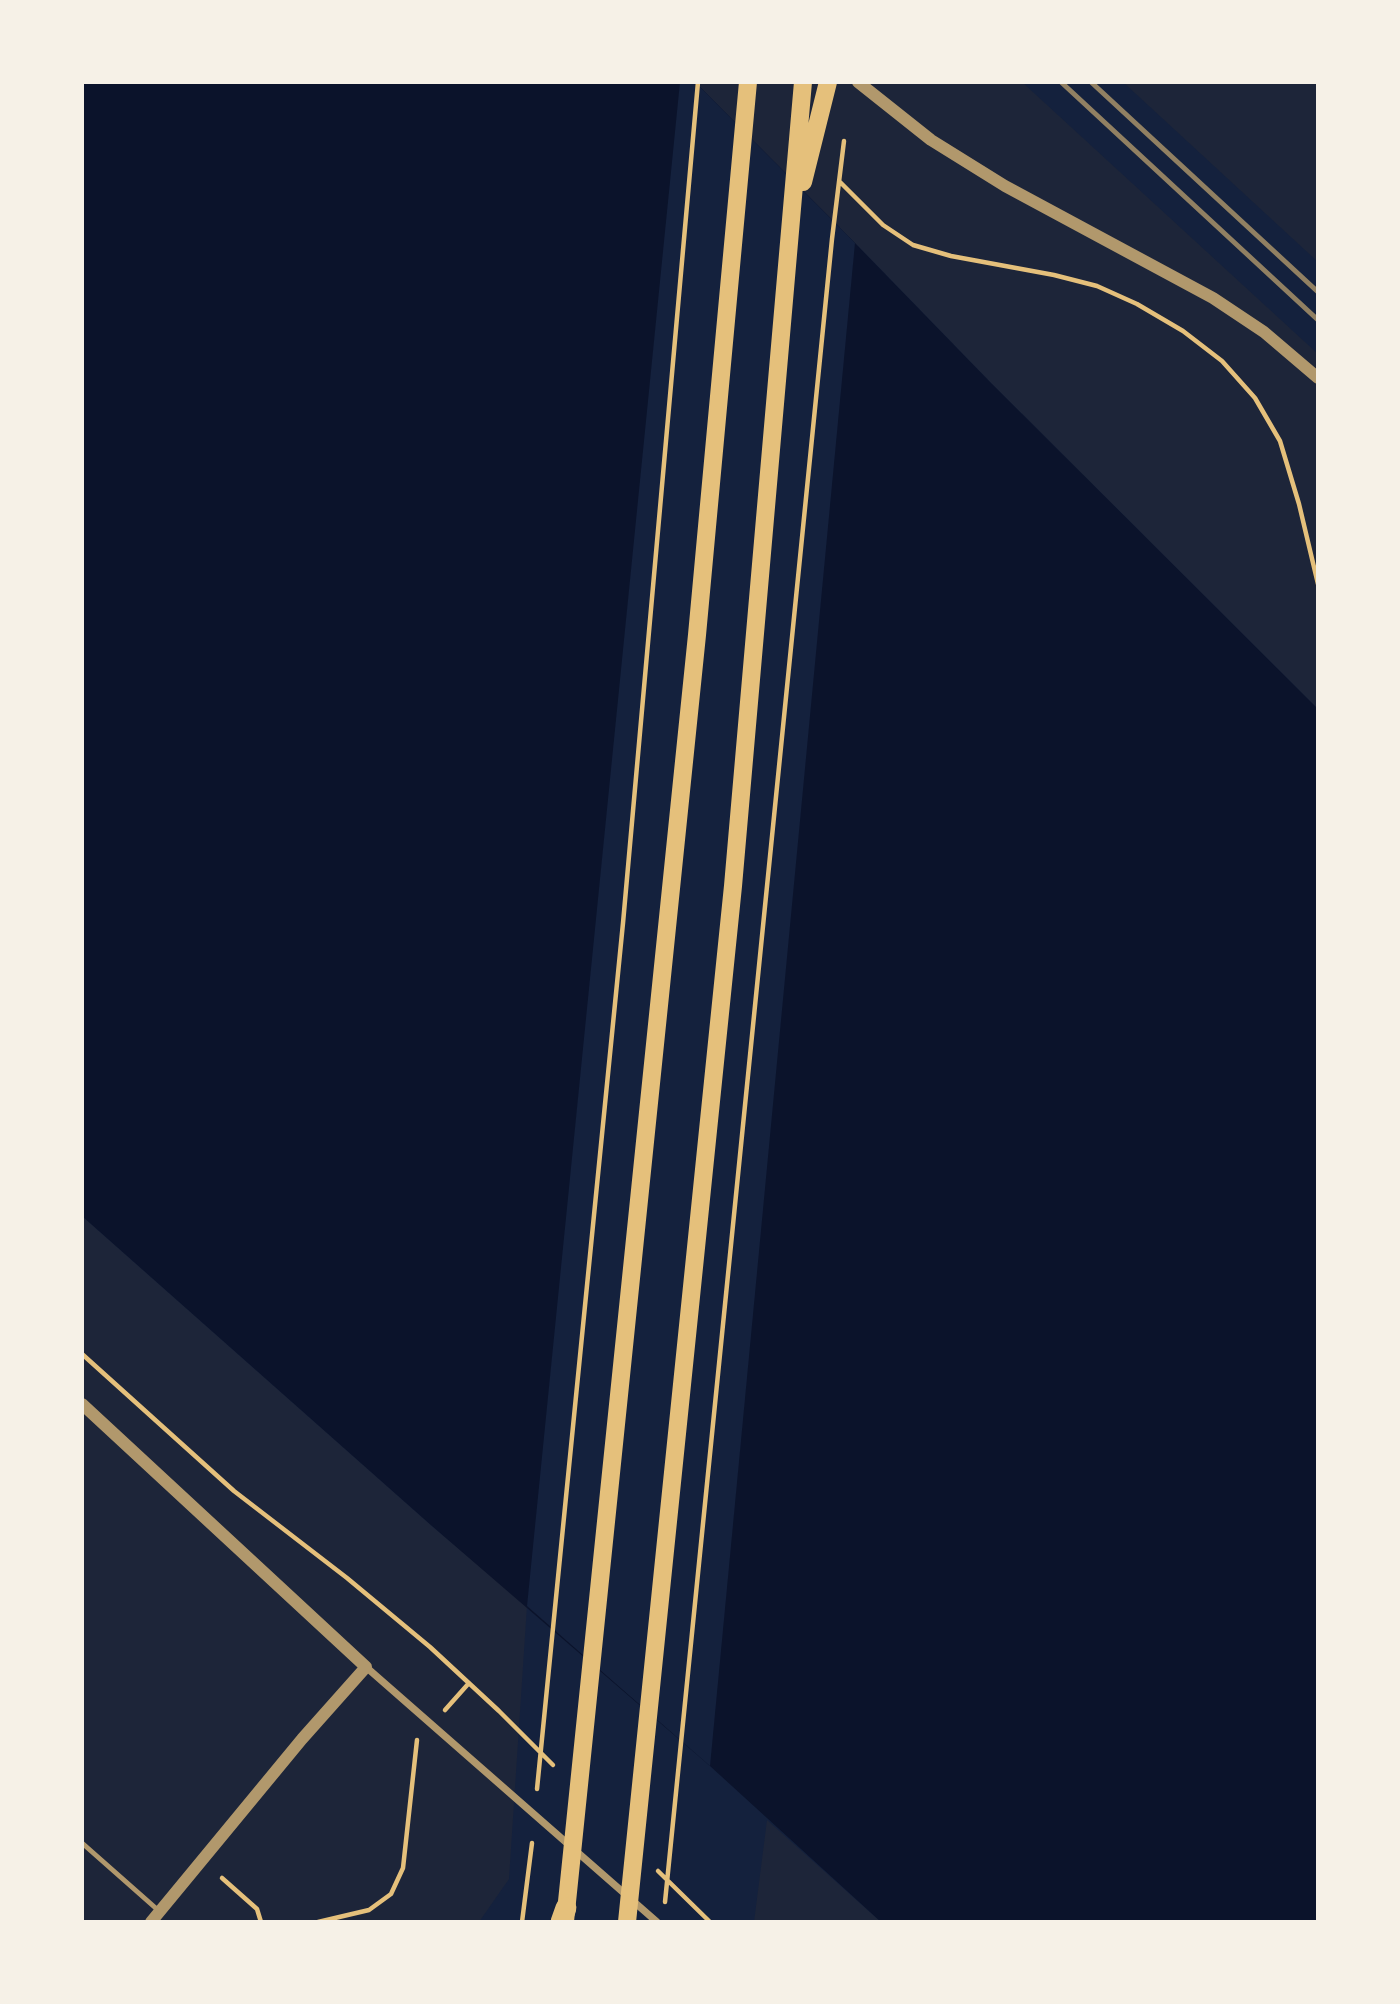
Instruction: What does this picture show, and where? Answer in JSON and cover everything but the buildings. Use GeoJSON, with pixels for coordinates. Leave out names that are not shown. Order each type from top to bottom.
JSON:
{"type":"FeatureCollection","features":[{"type":"Feature","properties":{"kind":"main road"},"geometry":{"type":"LineString","coordinates":[[564,1917],[697,635],[748,82]]}},
{"type":"Feature","properties":{"kind":"main road"},"geometry":{"type":"LineString","coordinates":[[627,1922],[733,886],[803,82]]}},
{"type":"Feature","properties":{"kind":"main road"},"geometry":{"type":"LineString","coordinates":[[789,237],[828,82]]}},
{"type":"Feature","properties":{"kind":"street"},"geometry":{"type":"LineString","coordinates":[[858,82],[931,140],[1005,186],[1213,298],[1264,332],[1318,378]]}},
{"type":"Feature","properties":{"kind":"street"},"geometry":{"type":"LineString","coordinates":[[82,1404],[366,1667],[657,1922]]}},
{"type":"Feature","properties":{"kind":"street"},"geometry":{"type":"LineString","coordinates":[[155,1917],[366,1667]]}},
{"type":"Feature","properties":{"kind":"lane"},"geometry":{"type":"LineString","coordinates":[[82,1843],[155,1917]]}},
{"type":"Feature","properties":{"kind":"path"},"geometry":{"type":"LineString","coordinates":[[536,1796],[623,923],[698,82]]}},
{"type":"Feature","properties":{"kind":"path"},"geometry":{"type":"LineString","coordinates":[[665,1908],[832,239],[845,132]]}},
{"type":"Feature","properties":{"kind":"path"},"geometry":{"type":"LineString","coordinates":[[835,177],[883,225],[913,245],[951,256],[1054,275],[1097,286],[1137,304],[1183,331],[1222,361],[1255,398],[1280,441],[1299,504],[1318,584]]}},
{"type":"Feature","properties":{"kind":"path"},"geometry":{"type":"LineString","coordinates":[[82,1354],[233,1491],[357,1587],[469,1684],[559,1771]]}},
{"type":"Feature","properties":{"kind":"path"},"geometry":{"type":"LineString","coordinates":[[445,1710],[469,1684]]}},
{"type":"Feature","properties":{"kind":"path"},"geometry":{"type":"LineString","coordinates":[[318,1922],[369,1910],[391,1894],[403,1868],[417,1740]]}},
{"type":"Feature","properties":{"kind":"path"},"geometry":{"type":"LineString","coordinates":[[523,1922],[532,1837]]}},
{"type":"Feature","properties":{"kind":"path"},"geometry":{"type":"LineString","coordinates":[[657,1870],[710,1922]]}},
{"type":"Feature","properties":{"kind":"path"},"geometry":{"type":"LineString","coordinates":[[222,1878],[257,1909],[261,1922]]}},
{"type":"Feature","properties":{"kind":"shaded area"},"geometry":{"type":"Polygon","coordinates":[[[82,82],[695,82],[991,383],[1318,709],[1318,1922],[881,1922],[710,1766],[432,1526],[82,1216],[82,82]]]}},
{"type":"Feature","properties":{"kind":"shaded area"},"geometry":{"type":"Polygon","coordinates":[[[695,82],[1022,82],[1318,354],[1318,709],[991,383],[695,82]]]}},
{"type":"Feature","properties":{"kind":"shaded area"},"geometry":{"type":"Polygon","coordinates":[[[1123,82],[1318,82],[1318,262],[1123,82]]]}},
{"type":"Feature","properties":{"kind":"shaded area"},"geometry":{"type":"Polygon","coordinates":[[[82,1216],[432,1526],[527,1606],[509,1879],[479,1922],[82,1922],[82,1216]]]}},
{"type":"Feature","properties":{"kind":"shaded area"},"geometry":{"type":"Polygon","coordinates":[[[767,1820],[881,1922],[754,1922],[767,1820]]]}},
{"type":"Feature","properties":{"kind":"pier"},"geometry":{"type":"Polygon","coordinates":[[[680,82],[695,82],[855,243],[710,1766],[527,1606],[680,82]]]}},
{"type":"Feature","properties":{"kind":"railway"},"geometry":{"type":"LineString","coordinates":[[1061,82],[1318,320]]}},
{"type":"Feature","properties":{"kind":"railway"},"geometry":{"type":"LineString","coordinates":[[1091,82],[1318,292]]}}]}
